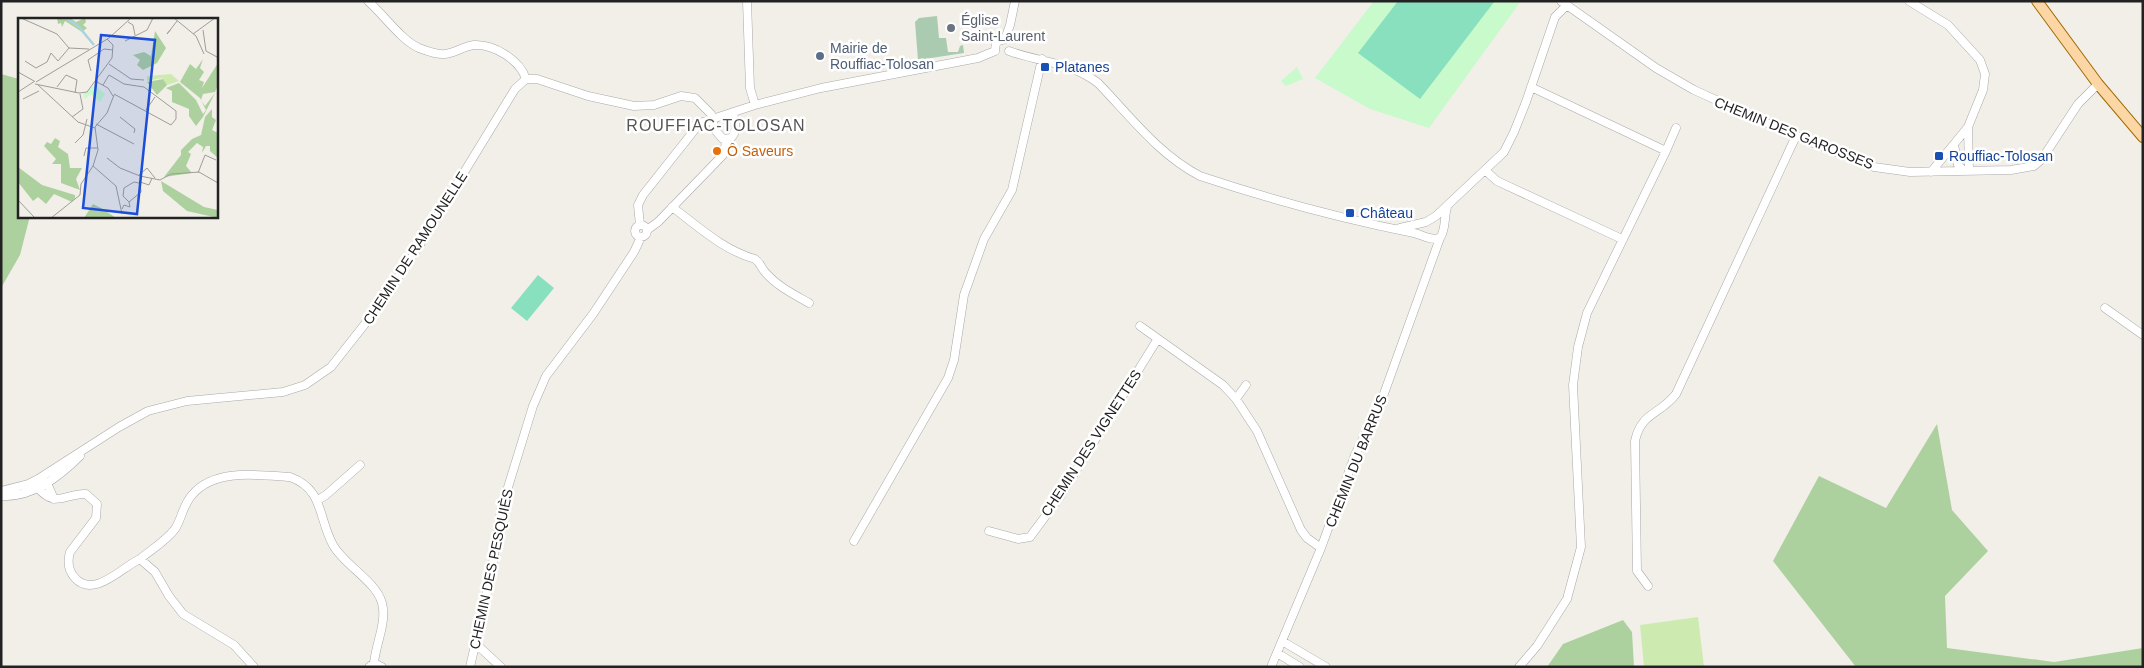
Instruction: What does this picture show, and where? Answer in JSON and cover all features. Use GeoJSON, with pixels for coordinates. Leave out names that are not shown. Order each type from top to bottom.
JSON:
{"type":"FeatureCollection","features":[{"type":"Feature","properties":{"kind":"main road"},"geometry":{"type":"LineString","coordinates":[[2037,1],[2098,84],[2143,136]]}},
{"type":"Feature","properties":{"kind":"street"},"geometry":{"type":"LineString","coordinates":[[368,1],[416,47],[432,52],[446,54],[460,48],[482,45],[520,65],[526,79],[537,79],[588,96],[634,106],[654,105],[681,96],[695,98],[711,114],[718,134],[727,139]]}},
{"type":"Feature","properties":{"kind":"street"},"geometry":{"type":"LineString","coordinates":[[747,1],[750,88],[755,105]]}},
{"type":"Feature","properties":{"kind":"street"},"geometry":{"type":"LineString","coordinates":[[1005,39],[1015,1]]}},
{"type":"Feature","properties":{"kind":"street"},"geometry":{"type":"LineString","coordinates":[[1909,1],[1948,25],[1980,60],[1984,68],[1985,82],[1968,127],[1931,172]]}},
{"type":"Feature","properties":{"kind":"street"},"geometry":{"type":"LineString","coordinates":[[1432,253],[1423,229],[1429,220],[1447,207],[1504,152],[1511,139],[1531,86],[1555,16],[1564,3]]}},
{"type":"Feature","properties":{"kind":"street","name":"CHEMIN DES GAROSSES"},"geometry":{"type":"LineString","coordinates":[[1564,3],[1585,16],[1636,54],[1678,81],[1712,99],[1796,136],[1874,167],[1931,172],[2026,169],[2038,164],[2078,104],[2098,84]]}},
{"type":"Feature","properties":{"kind":"street"},"geometry":{"type":"LineString","coordinates":[[995,51],[996,42],[1005,39]]}},
{"type":"Feature","properties":{"kind":"street"},"geometry":{"type":"LineString","coordinates":[[1005,39],[1010,46],[1009,51]]}},
{"type":"Feature","properties":{"kind":"street"},"geometry":{"type":"LineString","coordinates":[[733,114],[736,130],[731,138],[727,139],[723,155],[658,222],[644,228],[638,205],[643,195],[700,123],[733,114],[755,105],[821,88],[978,58],[995,51]]}},
{"type":"Feature","properties":{"kind":"street"},"geometry":{"type":"LineString","coordinates":[[995,51],[1002,55],[1009,51],[1074,68],[1098,83],[1164,153],[1181,166],[1200,176],[1351,219],[1436,239],[1440,238],[1444,232],[1443,225],[1447,207]]}},
{"type":"Feature","properties":{"kind":"street"},"geometry":{"type":"LineString","coordinates":[[854,541],[948,378],[954,360],[964,295],[982,244],[1012,190],[1042,59]]}},
{"type":"Feature","properties":{"kind":"street","name":"CHEMIN DE RAMOUNELLE"},"geometry":{"type":"LineString","coordinates":[[1,491],[28,484],[38,479],[148,411],[186,402],[283,392],[305,385],[331,367],[372,315],[414,254],[514,89],[526,79]]}},
{"type":"Feature","properties":{"kind":"street"},"geometry":{"type":"LineString","coordinates":[[1531,86],[1666,152]]}},
{"type":"Feature","properties":{"kind":"street"},"geometry":{"type":"LineString","coordinates":[[1966,171],[1968,127]]}},
{"type":"Feature","properties":{"kind":"street"},"geometry":{"type":"LineString","coordinates":[[1519,667],[1537,646],[1567,599],[1581,547],[1573,385],[1578,347],[1587,313],[1676,128]]}},
{"type":"Feature","properties":{"kind":"street"},"geometry":{"type":"LineString","coordinates":[[1648,586],[1637,571],[1635,441],[1638,428],[1644,420],[1668,405],[1676,394],[1796,136]]}},
{"type":"Feature","properties":{"kind":"street"},"geometry":{"type":"LineString","coordinates":[[1954,145],[1958,165],[1966,171]]}},
{"type":"Feature","properties":{"kind":"street"},"geometry":{"type":"LineString","coordinates":[[1485,170],[1498,181],[1622,239]]}},
{"type":"Feature","properties":{"kind":"street"},"geometry":{"type":"LineString","coordinates":[[672,207],[721,243],[740,254],[755,258],[772,280],[809,303]]}},
{"type":"Feature","properties":{"kind":"street"},"geometry":{"type":"LineString","coordinates":[[1395,229],[1429,220],[1438,220],[1443,225]]}},
{"type":"Feature","properties":{"kind":"street","name":"CHEMIN DES PESQUIÈS"},"geometry":{"type":"LineString","coordinates":[[470,667],[491,575],[501,510],[533,406],[546,376],[593,314],[634,252],[641,237],[637,235],[636,230],[644,228]]}},
{"type":"Feature","properties":{"kind":"street","name":"CHEMIN DU BARRUS"},"geometry":{"type":"LineString","coordinates":[[1271,667],[1320,548],[1355,456],[1381,402],[1432,253],[1440,238]]}},
{"type":"Feature","properties":{"kind":"street"},"geometry":{"type":"LineString","coordinates":[[2105,308],[2143,335]]}},
{"type":"Feature","properties":{"kind":"street"},"geometry":{"type":"LineString","coordinates":[[1140,326],[1157,340],[1223,385],[1236,399],[1257,431],[1301,530],[1307,538],[1320,548]]}},
{"type":"Feature","properties":{"kind":"street","name":"CHEMIN DES VIGNETTES"},"geometry":{"type":"LineString","coordinates":[[990,531],[1018,540],[1030,537],[1061,495],[1157,340]]}},
{"type":"Feature","properties":{"kind":"street"},"geometry":{"type":"LineString","coordinates":[[1236,399],[1246,385]]}},
{"type":"Feature","properties":{"kind":"street","name":"CHEMIN DE RAMOUNELLE"},"geometry":{"type":"LineString","coordinates":[[1,496],[15,496],[38,488],[72,464],[88,448]]}},
{"type":"Feature","properties":{"kind":"street"},"geometry":{"type":"LineString","coordinates":[[318,500],[360,465]]}},
{"type":"Feature","properties":{"kind":"street"},"geometry":{"type":"LineString","coordinates":[[54,499],[47,483],[38,479],[38,488],[46,496],[54,499],[62,499],[80,493],[86,494],[97,504],[96,518],[70,552],[68,559],[71,573],[80,583],[87,585],[98,584],[140,559],[160,544],[175,528],[191,495],[204,484],[235,476],[290,477],[304,484],[318,500],[323,522],[333,546],[380,597],[384,614],[371,665],[382,667]]}},
{"type":"Feature","properties":{"kind":"street"},"geometry":{"type":"LineString","coordinates":[[140,559],[155,572],[169,596],[183,614],[230,642],[254,667]]}},
{"type":"Feature","properties":{"kind":"street"},"geometry":{"type":"LineString","coordinates":[[1282,641],[1326,667]]}},
{"type":"Feature","properties":{"kind":"street"},"geometry":{"type":"LineString","coordinates":[[475,643],[501,667]]}},
{"type":"Feature","properties":{"kind":"street"},"geometry":{"type":"LineString","coordinates":[[1277,653],[1300,667]]}},
{"type":"Feature","properties":{"kind":"green space"},"geometry":{"type":"Polygon","coordinates":[[[1374,1],[1521,1],[1429,128],[1370,109],[1315,78],[1374,1]]]}},
{"type":"Feature","properties":{"kind":"green space"},"geometry":{"type":"Polygon","coordinates":[[[1398,1],[1494,2],[1420,99],[1358,53],[1398,1]]]}},
{"type":"Feature","properties":{"kind":"green space"},"geometry":{"type":"Polygon","coordinates":[[[937,16],[939,38],[946,38],[948,52],[958,52],[960,46],[963,45],[964,53],[918,60],[915,22],[919,18],[937,16]]]}},
{"type":"Feature","properties":{"kind":"green space"},"geometry":{"type":"Polygon","coordinates":[[[1297,67],[1303,79],[1286,86],[1281,81],[1297,67]]]}},
{"type":"Feature","properties":{"kind":"green space"},"geometry":{"type":"Polygon","coordinates":[[[1,74],[18,79],[18,218],[29,218],[20,255],[1,288],[1,74]]]}},
{"type":"Feature","properties":{"kind":"green space"},"geometry":{"type":"Polygon","coordinates":[[[538,275],[554,288],[527,321],[511,308],[538,275]]]}},
{"type":"Feature","properties":{"kind":"green space"},"geometry":{"type":"Polygon","coordinates":[[[1937,424],[1952,510],[1988,551],[1945,596],[1947,648],[2054,662],[2143,648],[2143,667],[1856,667],[1773,561],[1819,476],[1886,508],[1937,424]]]}},
{"type":"Feature","properties":{"kind":"green space"},"geometry":{"type":"Polygon","coordinates":[[[1698,617],[1704,667],[1644,667],[1640,625],[1698,617]]]}},
{"type":"Feature","properties":{"kind":"green space"},"geometry":{"type":"Polygon","coordinates":[[[1623,620],[1632,632],[1634,667],[1547,667],[1563,644],[1623,620]]]}},
{"type":"Feature","properties":{"kind":"place","name":"Église Saint-Laurent"},"geometry":{"type":"Point","coordinates":[951,28]}},
{"type":"Feature","properties":{"kind":"place","name":"Mairie de Rouffiac-Tolosan"},"geometry":{"type":"Point","coordinates":[820,56]}},
{"type":"Feature","properties":{"kind":"place","name":"Platanes"},"geometry":{"type":"Point","coordinates":[1045,67]}},
{"type":"Feature","properties":{"kind":"place","name":"Ô Saveurs"},"geometry":{"type":"Point","coordinates":[717,151]}},
{"type":"Feature","properties":{"kind":"place","name":"Rouffiac-Tolosan"},"geometry":{"type":"Point","coordinates":[1939,156]}},
{"type":"Feature","properties":{"kind":"place","name":"Château"},"geometry":{"type":"Point","coordinates":[1350,213]}},
{"type":"Feature","properties":{"kind":"district","name":"ROUFFIAC-TOLOSAN"},"geometry":{"type":"Point","coordinates":[716,125]}}]}
